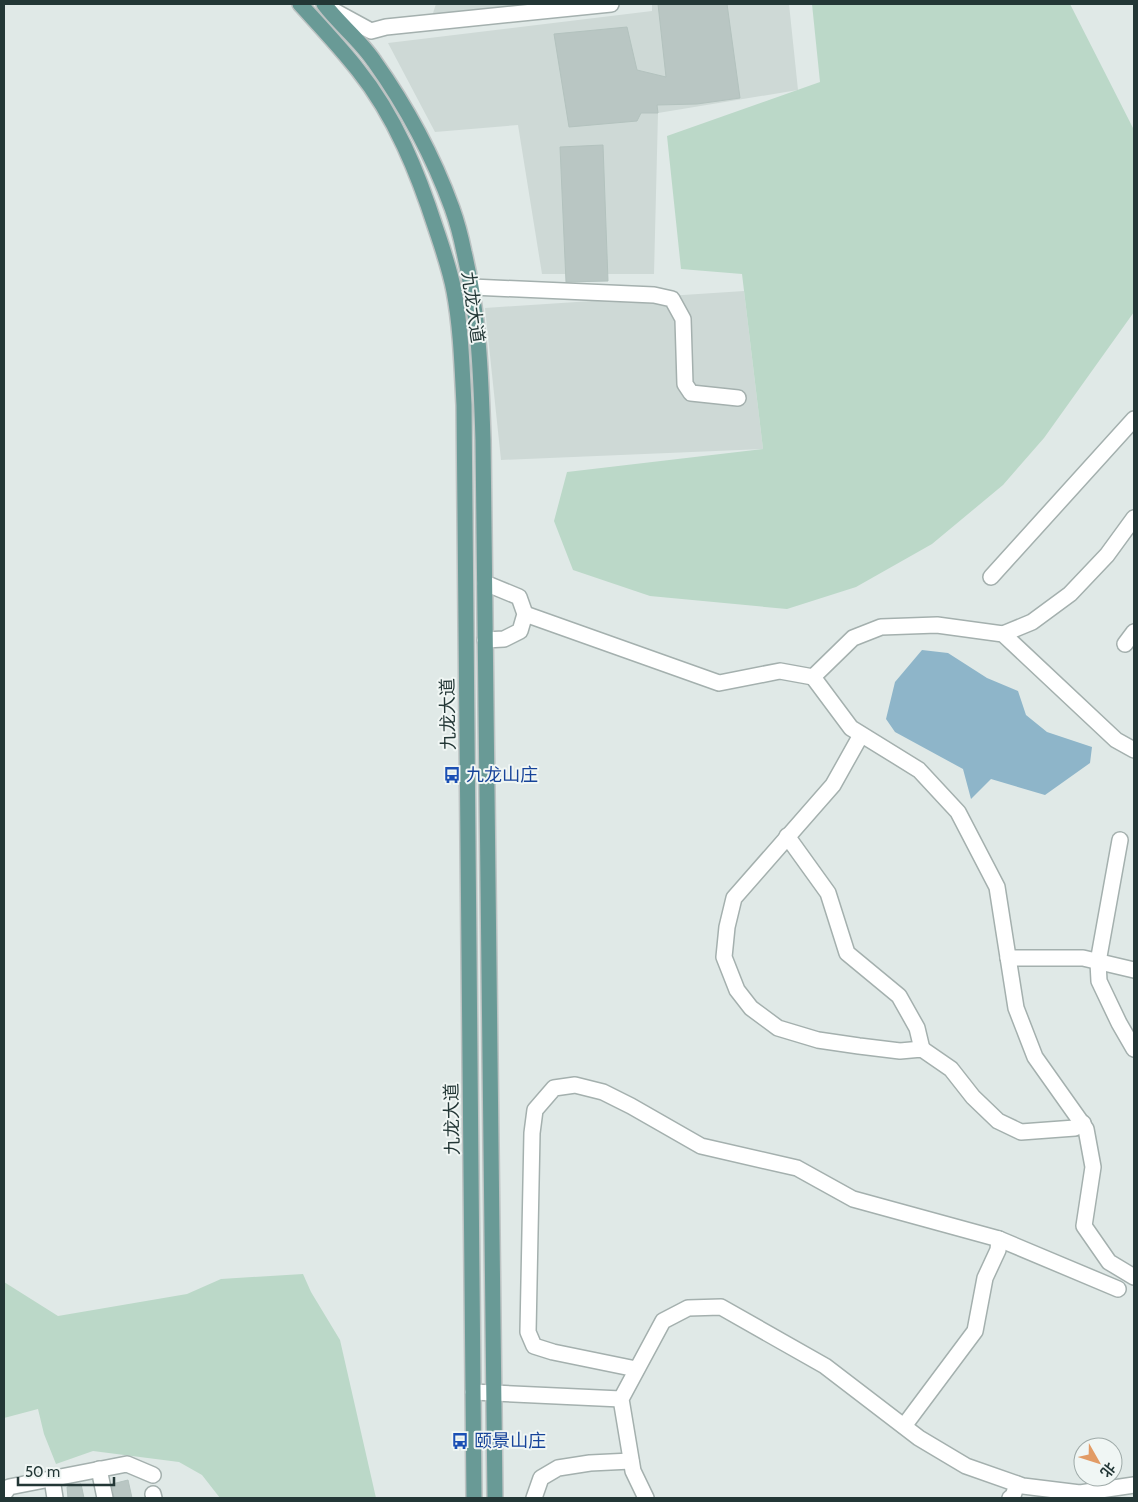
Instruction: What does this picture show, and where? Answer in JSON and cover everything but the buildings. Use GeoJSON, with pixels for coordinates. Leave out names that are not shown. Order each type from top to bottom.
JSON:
{"type":"FeatureCollection","features":[{"type":"Feature","properties":{"kind":"main road","name":"九龙大道"},"geometry":{"type":"LineString","coordinates":[[300,4],[359,70],[392,123],[416,170],[426,196],[448,265],[454,293],[462,365],[464,405],[474,1498]]}},
{"type":"Feature","properties":{"kind":"main road","name":"九龙大道"},"geometry":{"type":"LineString","coordinates":[[326,5],[373,59],[411,118],[452,208],[472,287],[476,312],[481,372],[485,583],[495,1498]]}},
{"type":"Feature","properties":{"kind":"main road"},"geometry":{"type":"LineString","coordinates":[[466,618],[485,617]]}},
{"type":"Feature","properties":{"kind":"street"},"geometry":{"type":"LineString","coordinates":[[316,21],[326,5],[371,31],[386,27],[611,4]]}},
{"type":"Feature","properties":{"kind":"street"},"geometry":{"type":"LineString","coordinates":[[472,287],[654,295],[672,299],[684,319],[685,384],[691,393],[738,398]]}},
{"type":"Feature","properties":{"kind":"street"},"geometry":{"type":"LineString","coordinates":[[991,577],[1134,419]]}},
{"type":"Feature","properties":{"kind":"street"},"geometry":{"type":"LineString","coordinates":[[813,677],[853,638],[882,628],[937,625],[1003,634],[1032,622],[1070,594],[1107,554],[1134,518]]}},
{"type":"Feature","properties":{"kind":"street"},"geometry":{"type":"LineString","coordinates":[[485,583],[519,597],[525,614],[520,631],[504,639],[485,640]]}},
{"type":"Feature","properties":{"kind":"street"},"geometry":{"type":"LineString","coordinates":[[525,614],[719,683],[780,671],[813,677],[851,728],[918,770],[958,812],[997,887],[1016,1008],[1035,1057],[1086,1128],[1093,1167],[1084,1226],[1109,1262],[1134,1277]]}},
{"type":"Feature","properties":{"kind":"street"},"geometry":{"type":"LineString","coordinates":[[1003,634],[1116,740],[1134,750]]}},
{"type":"Feature","properties":{"kind":"street"},"geometry":{"type":"LineString","coordinates":[[862,735],[833,785],[734,898],[724,957],[737,990],[751,1008],[778,1028],[818,1040],[859,1046],[900,1050],[922,1049],[951,1069],[973,1097],[998,1121],[1021,1132],[1075,1128],[1083,1123]]}},
{"type":"Feature","properties":{"kind":"street"},"geometry":{"type":"LineString","coordinates":[[787,836],[828,893],[847,953],[899,996],[917,1028],[922,1049]]}},
{"type":"Feature","properties":{"kind":"street"},"geometry":{"type":"LineString","coordinates":[[1120,840],[1098,962],[1099,981],[1134,1049]]}},
{"type":"Feature","properties":{"kind":"street"},"geometry":{"type":"LineString","coordinates":[[1008,958],[1083,958],[1134,970]]}},
{"type":"Feature","properties":{"kind":"street"},"geometry":{"type":"LineString","coordinates":[[636,1369],[552,1352],[534,1346],[528,1332],[532,1133],[535,1110],[554,1088],[575,1085],[603,1092],[701,1146],[797,1168],[853,1199],[1000,1239],[1118,1289]]}},
{"type":"Feature","properties":{"kind":"street"},"geometry":{"type":"LineString","coordinates":[[904,1426],[975,1331],[986,1278],[998,1250],[1000,1239]]}},
{"type":"Feature","properties":{"kind":"street"},"geometry":{"type":"LineString","coordinates":[[646,1498],[632,1471],[632,1461],[621,1399],[663,1321],[688,1308],[721,1307],[825,1366],[919,1438],[966,1466],[1023,1486],[1054,1494],[1080,1493],[1134,1485]]}},
{"type":"Feature","properties":{"kind":"street"},"geometry":{"type":"LineString","coordinates":[[473,1392],[621,1399]]}},
{"type":"Feature","properties":{"kind":"street"},"geometry":{"type":"LineString","coordinates":[[534,1498],[541,1478],[558,1468],[590,1463],[632,1461]]}},
{"type":"Feature","properties":{"kind":"street"},"geometry":{"type":"LineString","coordinates":[[4,1494],[9,1487],[127,1464],[153,1475]]}},
{"type":"Feature","properties":{"kind":"street"},"geometry":{"type":"LineString","coordinates":[[99,1470],[105,1498]]}},
{"type":"Feature","properties":{"kind":"street"},"geometry":{"type":"LineString","coordinates":[[52,1478],[55,1498]]}},
{"type":"Feature","properties":{"kind":"street"},"geometry":{"type":"LineString","coordinates":[[1010,1498],[1013,1496],[1017,1484]]}},
{"type":"Feature","properties":{"kind":"shaded area"},"geometry":{"type":"Polygon","coordinates":[[[436,4],[616,4],[428,28],[436,4]]]}},
{"type":"Feature","properties":{"kind":"shaded area"},"geometry":{"type":"Polygon","coordinates":[[[652,4],[789,4],[798,90],[658,113],[654,274],[542,274],[518,125],[435,132],[388,43],[652,11],[652,4]]]}},
{"type":"Feature","properties":{"kind":"shaded area"},"geometry":{"type":"Polygon","coordinates":[[[744,291],[763,449],[501,460],[485,308],[744,291]]]}},
{"type":"Feature","properties":{"kind":"green space"},"geometry":{"type":"Polygon","coordinates":[[[812,4],[1070,4],[1134,130],[1134,312],[1044,438],[1003,485],[932,544],[856,587],[787,609],[650,596],[573,570],[554,521],[567,472],[763,449],[742,274],[681,269],[667,136],[820,82],[812,4]]]}},
{"type":"Feature","properties":{"kind":"green space"},"geometry":{"type":"Polygon","coordinates":[[[303,1274],[311,1292],[340,1340],[376,1498],[220,1498],[202,1475],[179,1462],[93,1451],[56,1464],[44,1434],[38,1409],[4,1418],[4,1282],[58,1316],[187,1294],[221,1279],[303,1274]]]}},
{"type":"Feature","properties":{"kind":"water"},"geometry":{"type":"Polygon","coordinates":[[[922,650],[948,653],[987,678],[1018,691],[1026,715],[1047,732],[1092,747],[1090,763],[1045,795],[991,779],[971,799],[963,769],[895,732],[886,719],[895,682],[922,650]]]}},
{"type":"Feature","properties":{"kind":"place","name":"九龙山庄"},"geometry":{"type":"Point","coordinates":[452,775]}},
{"type":"Feature","properties":{"kind":"place","name":"颐景山庄"},"geometry":{"type":"Point","coordinates":[460,1441]}}]}
